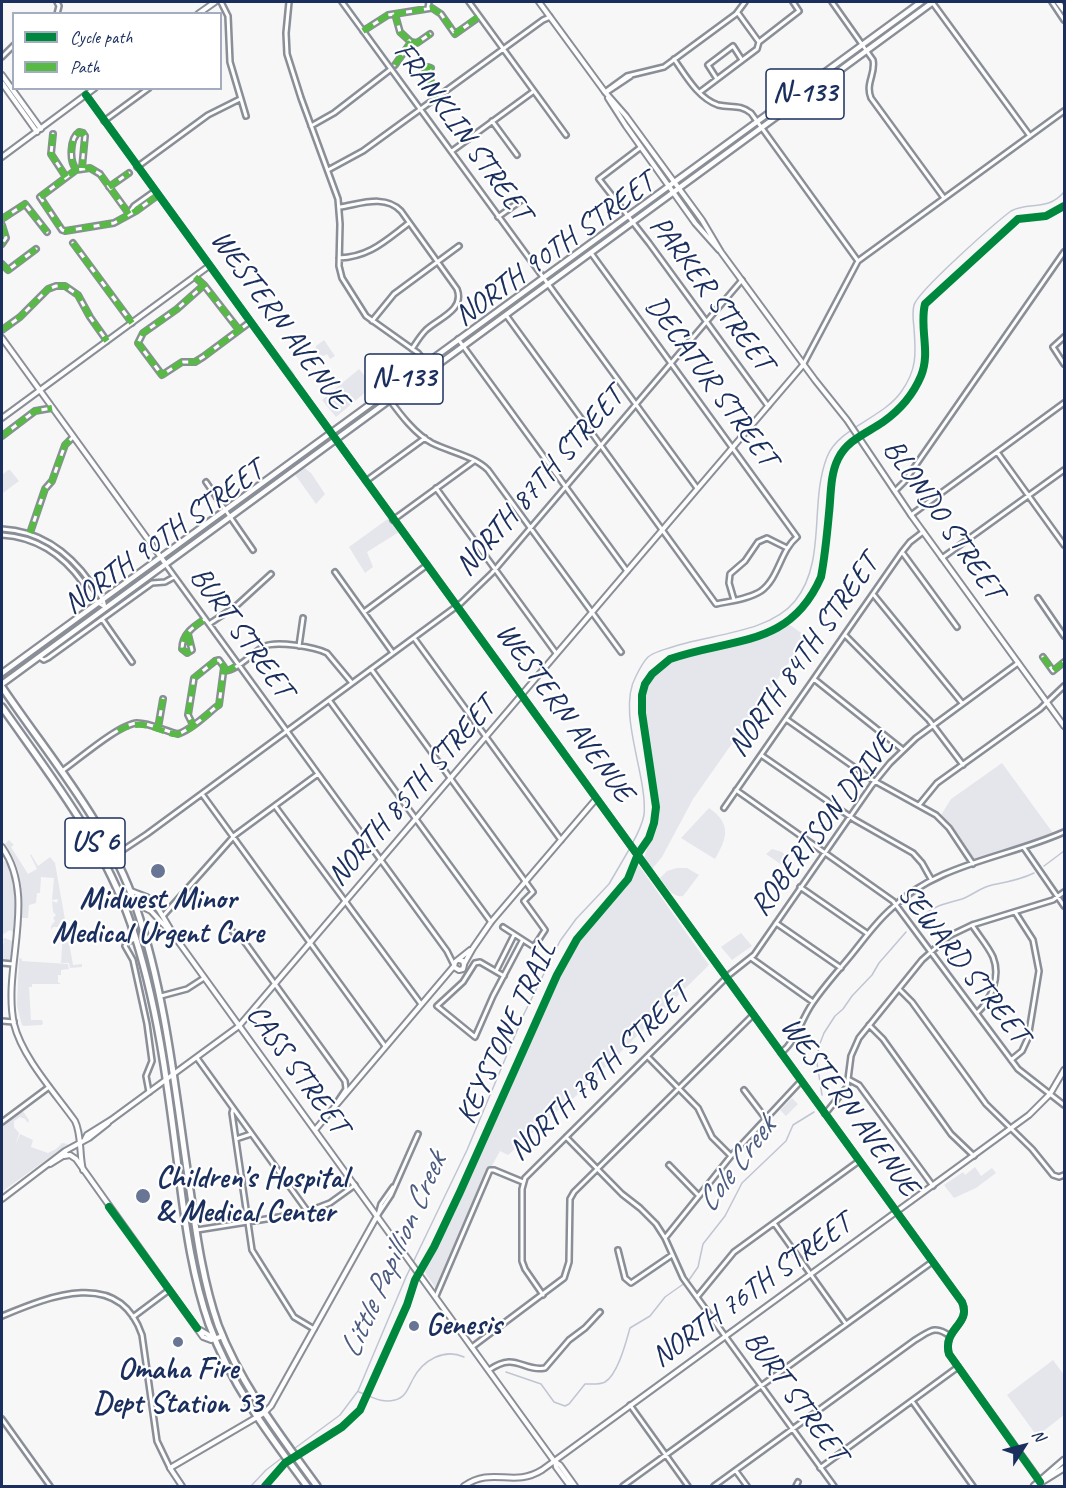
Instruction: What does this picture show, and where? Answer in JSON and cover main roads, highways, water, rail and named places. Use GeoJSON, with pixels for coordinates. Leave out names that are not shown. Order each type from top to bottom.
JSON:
{"type":"FeatureCollection","features":[{"type":"Feature","properties":{"kind":"highway","name":"US 6"},"geometry":{"type":"LineString","coordinates":[[2,686],[89,812],[130,890],[151,955],[161,996],[195,1230],[206,1284],[223,1336],[239,1373],[264,1413],[317,1486]]}},
{"type":"Feature","properties":{"kind":"highway","name":"US 6"},"geometry":{"type":"LineString","coordinates":[[2,707],[68,799],[96,844],[116,885],[136,939],[151,995],[193,1266],[200,1298],[214,1339],[236,1385],[307,1486]]}},
{"type":"Feature","properties":{"kind":"highway"},"geometry":{"type":"LineString","coordinates":[[116,885],[128,900],[135,903]]}},
{"type":"Feature","properties":{"kind":"main road","name":"NORTH 90TH STREET"},"geometry":{"type":"LineString","coordinates":[[2,673],[921,2]]}},
{"type":"Feature","properties":{"kind":"main road","name":"NORTH 90TH STREET"},"geometry":{"type":"LineString","coordinates":[[2,686],[38,656],[932,2]]}},
{"type":"Feature","properties":{"kind":"main road"},"geometry":{"type":"LineString","coordinates":[[1058,2],[1065,10]]}},
{"type":"Feature","properties":{"kind":"main road"},"geometry":{"type":"LineString","coordinates":[[1040,1482],[1050,1471],[1065,1461]]}},
{"type":"Feature","properties":{"kind":"main road"},"geometry":{"type":"LineString","coordinates":[[1034,1486],[1065,1468]]}},
{"type":"Feature","properties":{"kind":"waterway","name":"Little Papillion Creek"},"geometry":{"type":"LineString","coordinates":[[632,844],[643,819],[644,799],[629,707],[631,691],[643,663],[650,655],[661,650],[754,627],[783,612],[795,601],[805,585],[811,568],[819,493],[827,457],[841,438],[893,401],[906,384],[913,369],[915,346],[913,311],[919,297],[958,257],[1011,211],[1051,202],[1064,192]]}},
{"type":"Feature","properties":{"kind":"waterway","name":"Little Papillion Creek"},"geometry":{"type":"LineString","coordinates":[[287,1454],[340,1415],[358,1391],[406,1277],[467,1150],[524,1014],[560,941],[576,919],[609,884],[630,848]]}},
{"type":"Feature","properties":{"kind":"waterway","name":"Cole Creek"},"geometry":{"type":"LineString","coordinates":[[1044,866],[1064,851]]}},
{"type":"Feature","properties":{"kind":"waterway","name":"Cole Creek"},"geometry":{"type":"LineString","coordinates":[[919,919],[935,908],[962,899],[984,887],[1034,873]]}},
{"type":"Feature","properties":{"kind":"waterway","name":"Cole Creek"},"geometry":{"type":"LineString","coordinates":[[822,1095],[817,1063],[819,1046],[824,1033],[835,1016],[906,932]]}},
{"type":"Feature","properties":{"kind":"waterway","name":"Cole Creek"},"geometry":{"type":"LineString","coordinates":[[506,1372],[541,1384],[554,1402],[565,1406],[585,1384],[598,1384],[610,1378],[618,1365],[630,1328],[650,1316],[665,1297],[689,1280],[698,1267],[703,1244],[725,1216],[742,1183],[786,1141],[793,1125],[814,1112]]}},
{"type":"Feature","properties":{"kind":"waterway","name":"Cole Creek"},"geometry":{"type":"LineString","coordinates":[[359,1392],[381,1400],[399,1399],[417,1372],[428,1361],[449,1354],[464,1357]]}},
{"type":"Feature","properties":{"kind":"waterway","name":"Little Papillion Creek"},"geometry":{"type":"LineString","coordinates":[[251,1486],[283,1457]]}},
{"type":"Feature","properties":{"kind":"place","name":"Midwest Minor Medical Urgent Care"},"geometry":{"type":"Point","coordinates":[158,871]}},
{"type":"Feature","properties":{"kind":"place","name":"Children's Hospital & Medical Center"},"geometry":{"type":"Point","coordinates":[143,1196]}},
{"type":"Feature","properties":{"kind":"place","name":"Genesis"},"geometry":{"type":"Point","coordinates":[414,1326]}},
{"type":"Feature","properties":{"kind":"place","name":"Omaha Fire Dept Station 53"},"geometry":{"type":"Point","coordinates":[178,1342]}}]}
